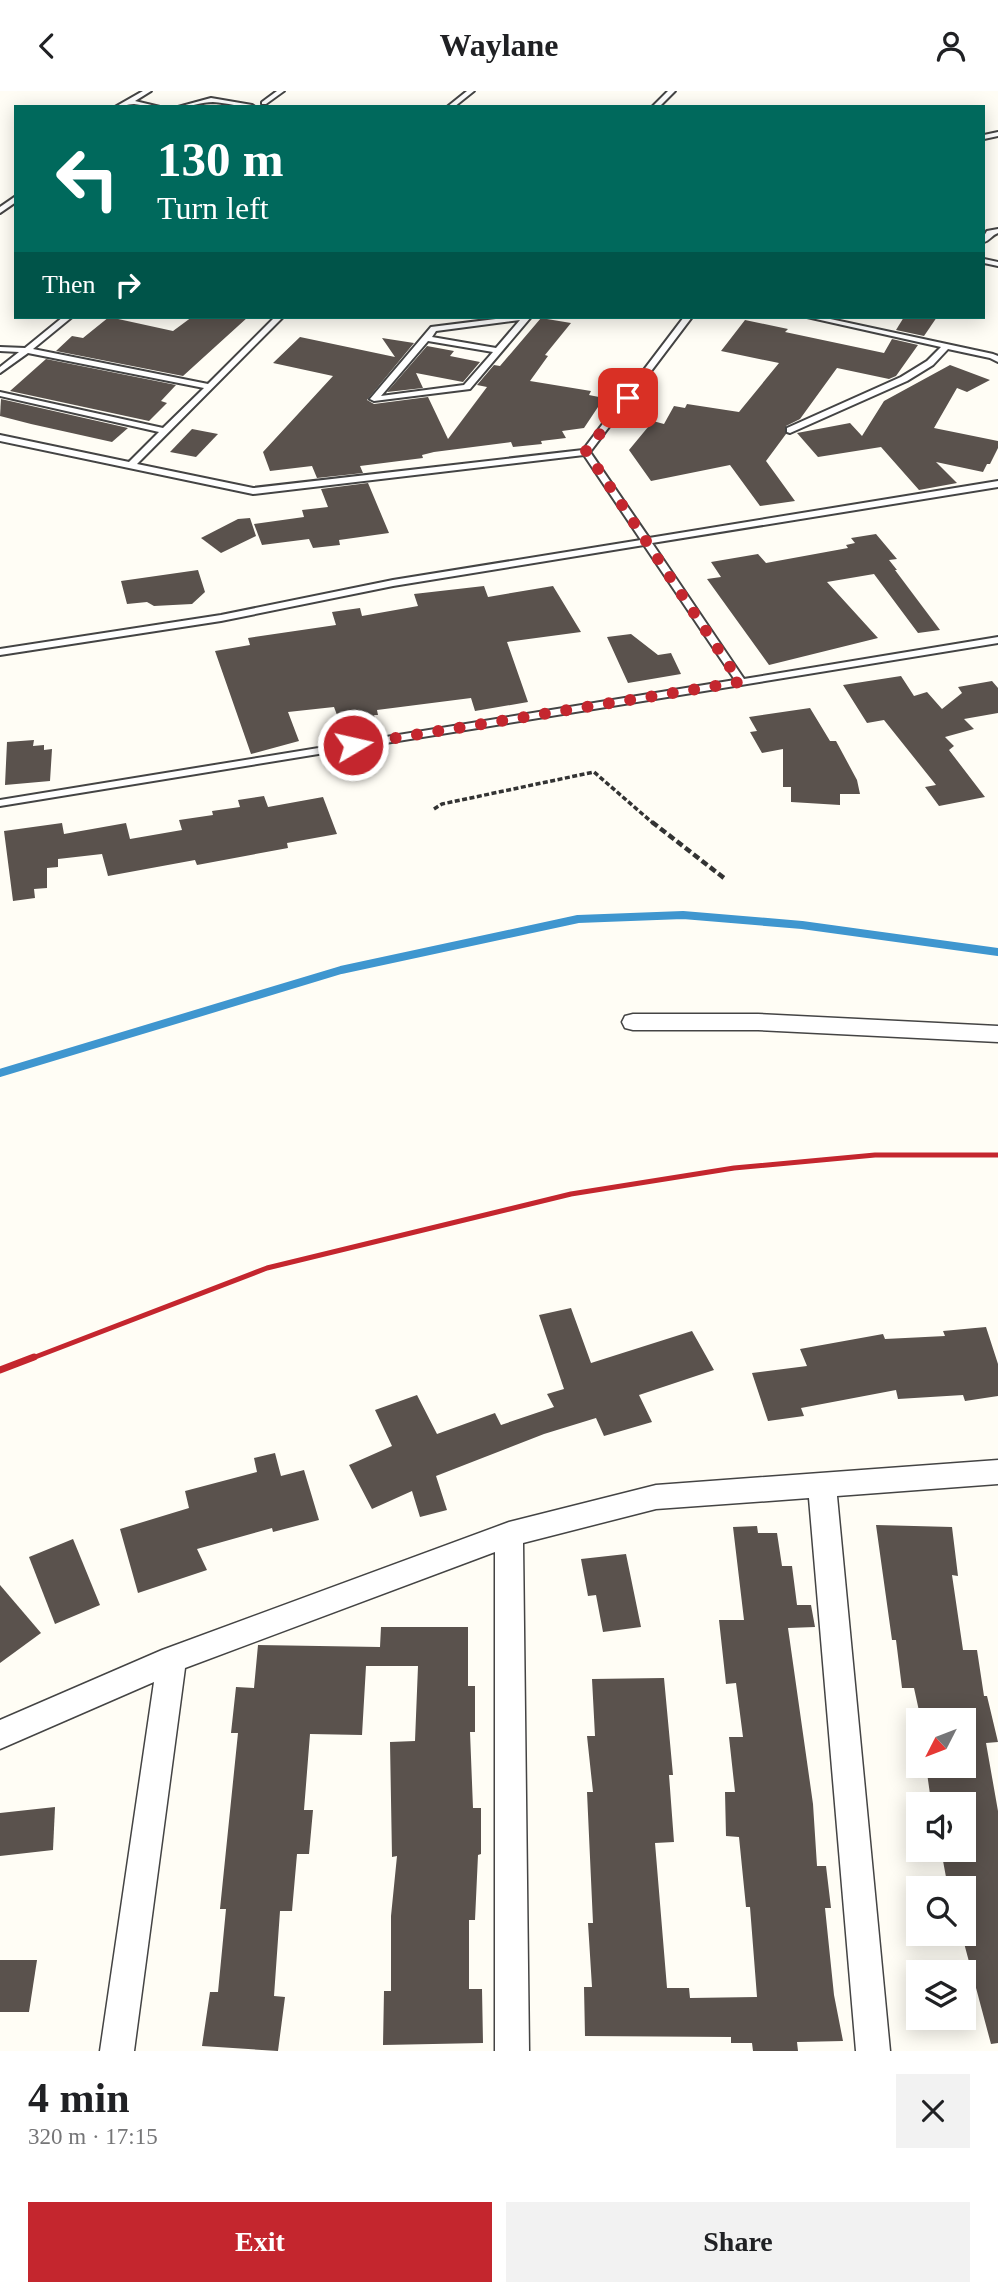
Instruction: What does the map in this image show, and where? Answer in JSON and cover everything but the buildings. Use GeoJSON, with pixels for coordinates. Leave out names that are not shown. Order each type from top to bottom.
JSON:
{"type":"FeatureCollection","features":[{"type":"Feature","properties":{"kind":"street"},"geometry":{"type":"LineString","coordinates":[[633,1023],[758,1022],[998,1034]]}},
{"type":"Feature","properties":{"kind":"street"},"geometry":{"type":"LineString","coordinates":[[0,1735],[172,1660],[509,1534],[656,1497],[998,1472]]}},
{"type":"Feature","properties":{"kind":"street"},"geometry":{"type":"LineString","coordinates":[[822,1485],[873,2051]]}},
{"type":"Feature","properties":{"kind":"street"},"geometry":{"type":"LineString","coordinates":[[509,1534],[512,2051]]}},
{"type":"Feature","properties":{"kind":"street"},"geometry":{"type":"LineString","coordinates":[[117,2051],[172,1660]]}},
{"type":"Feature","properties":{"kind":"lane"},"geometry":{"type":"LineString","coordinates":[[125,91],[139,95]]}},
{"type":"Feature","properties":{"kind":"lane"},"geometry":{"type":"LineString","coordinates":[[121,105],[149,91]]}},
{"type":"Feature","properties":{"kind":"lane"},"geometry":{"type":"LineString","coordinates":[[264,103],[281,91]]}},
{"type":"Feature","properties":{"kind":"lane"},"geometry":{"type":"LineString","coordinates":[[453,105],[471,91]]}},
{"type":"Feature","properties":{"kind":"lane"},"geometry":{"type":"LineString","coordinates":[[657,105],[672,91]]}},
{"type":"Feature","properties":{"kind":"lane"},"geometry":{"type":"LineString","coordinates":[[190,105],[211,100],[240,105]]}},
{"type":"Feature","properties":{"kind":"lane"},"geometry":{"type":"LineString","coordinates":[[128,101],[147,105]]}},
{"type":"Feature","properties":{"kind":"lane"},"geometry":{"type":"LineString","coordinates":[[0,211],[14,200]]}},
{"type":"Feature","properties":{"kind":"lane"},"geometry":{"type":"LineString","coordinates":[[0,371],[66,319]]}},
{"type":"Feature","properties":{"kind":"lane"},"geometry":{"type":"LineString","coordinates":[[132,464],[277,319]]}},
{"type":"Feature","properties":{"kind":"lane"},"geometry":{"type":"LineString","coordinates":[[512,319],[435,329],[374,399],[467,387],[525,319]]}},
{"type":"Feature","properties":{"kind":"lane"},"geometry":{"type":"LineString","coordinates":[[0,438],[253,491],[586,451],[686,319]]}},
{"type":"Feature","properties":{"kind":"lane"},"geometry":{"type":"LineString","coordinates":[[820,319],[993,356],[998,360]]}},
{"type":"Feature","properties":{"kind":"lane"},"geometry":{"type":"LineString","coordinates":[[426,338],[496,350]]}},
{"type":"Feature","properties":{"kind":"lane"},"geometry":{"type":"LineString","coordinates":[[790,430],[904,379],[930,363],[946,346]]}},
{"type":"Feature","properties":{"kind":"lane"},"geometry":{"type":"LineString","coordinates":[[0,349],[26,351],[208,386]]}},
{"type":"Feature","properties":{"kind":"lane"},"geometry":{"type":"LineString","coordinates":[[0,394],[164,431]]}},
{"type":"Feature","properties":{"kind":"lane"},"geometry":{"type":"LineString","coordinates":[[586,451],[740,682]]}},
{"type":"Feature","properties":{"kind":"lane"},"geometry":{"type":"LineString","coordinates":[[0,652],[221,618],[393,583],[998,484]]}},
{"type":"Feature","properties":{"kind":"lane"},"geometry":{"type":"LineString","coordinates":[[0,803],[998,640]]}},
{"type":"Feature","properties":{"kind":"path"},"geometry":{"type":"LineString","coordinates":[[434,809],[442,804],[594,772],[634,809],[653,820],[724,878]]}},
{"type":"Feature","properties":{"kind":"waterway"},"geometry":{"type":"LineString","coordinates":[[0,1073],[341,970],[578,919],[683,915],[802,925],[998,952]]}},
{"type":"Feature","properties":{"kind":"railway"},"geometry":{"type":"LineString","coordinates":[[30,1359],[267,1268],[571,1194],[734,1168],[875,1155],[998,1155]]}},
{"type":"Feature","properties":{"kind":"railway"},"geometry":{"type":"LineString","coordinates":[[0,1370],[34,1357]]}},
{"type":"Feature","properties":{"kind":"route"},"geometry":{"type":"LineString","coordinates":[[353,745],[740,682],[586,451],[628,398]]}}]}
